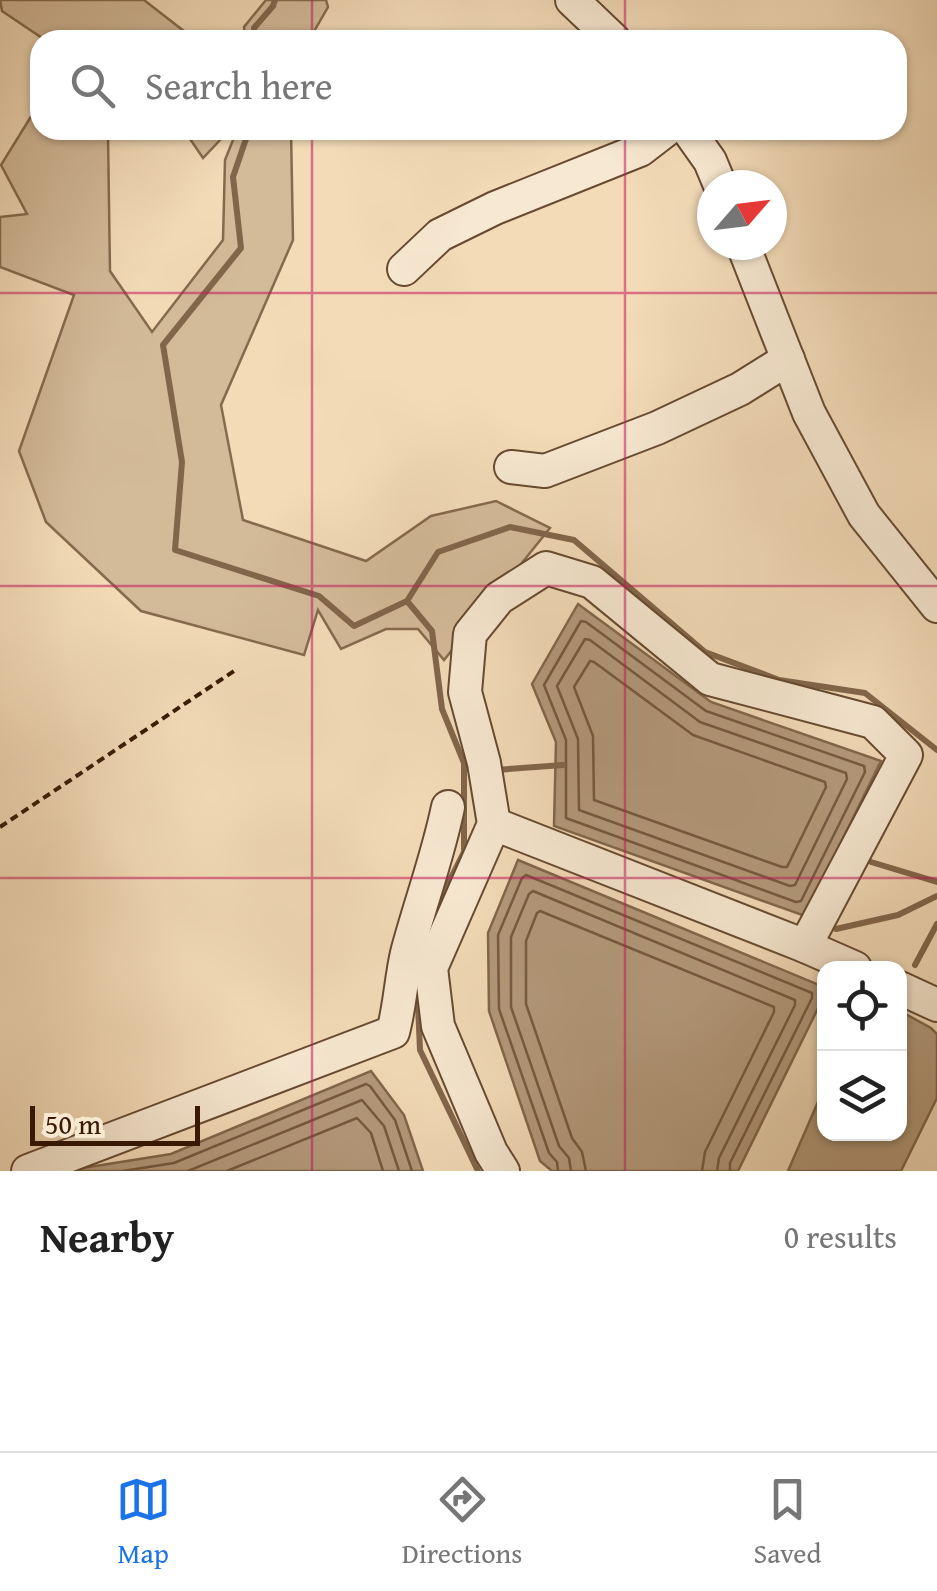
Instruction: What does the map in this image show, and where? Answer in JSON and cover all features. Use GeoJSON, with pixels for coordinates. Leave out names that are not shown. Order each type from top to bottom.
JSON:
{"type":"FeatureCollection","features":[{"type":"Feature","properties":{"kind":"street"},"geometry":{"type":"LineString","coordinates":[[572,0],[604,30]]}},
{"type":"Feature","properties":{"kind":"street"},"geometry":{"type":"LineString","coordinates":[[404,269],[440,235],[495,208],[640,150],[653,140]]}},
{"type":"Feature","properties":{"kind":"street"},"geometry":{"type":"LineString","coordinates":[[695,140],[714,170]]}},
{"type":"Feature","properties":{"kind":"street"},"geometry":{"type":"LineString","coordinates":[[749,260],[809,413],[864,515],[937,606]]}},
{"type":"Feature","properties":{"kind":"street"},"geometry":{"type":"LineString","coordinates":[[511,468],[545,471],[657,428],[740,389],[788,359]]}},
{"type":"Feature","properties":{"kind":"street"},"geometry":{"type":"LineString","coordinates":[[503,1171],[491,1152],[438,1026],[431,968],[494,824],[484,762],[465,692],[470,634],[498,598],[546,568],[592,582],[710,679],[873,722],[906,756],[805,946]]}},
{"type":"Feature","properties":{"kind":"street"},"geometry":{"type":"LineString","coordinates":[[28,1171],[393,1032],[406,960],[448,806]]}},
{"type":"Feature","properties":{"kind":"street"},"geometry":{"type":"LineString","coordinates":[[494,824],[839,961]]}},
{"type":"Feature","properties":{"kind":"street"},"geometry":{"type":"LineString","coordinates":[[907,991],[937,1005]]}},
{"type":"Feature","properties":{"kind":"path"},"geometry":{"type":"LineString","coordinates":[[0,827],[234,670]]}},
{"type":"Feature","properties":{"kind":"shaded area"},"geometry":{"type":"Polygon","coordinates":[[[0,0],[144,0],[183,30],[30,30],[2,11],[0,0]]]}},
{"type":"Feature","properties":{"kind":"shaded area"},"geometry":{"type":"Polygon","coordinates":[[[266,0],[326,0],[328,7],[315,30],[244,27],[266,0]]]}},
{"type":"Feature","properties":{"kind":"shaded area"},"geometry":{"type":"Polygon","coordinates":[[[30,118],[30,140],[108,140],[110,271],[152,332],[223,240],[225,160],[233,140],[291,140],[293,240],[221,405],[243,520],[366,561],[431,516],[496,501],[550,528],[444,660],[418,629],[386,629],[341,649],[318,610],[304,655],[141,611],[46,522],[19,451],[74,295],[0,267],[0,217],[27,214],[1,165],[30,118]]]}},
{"type":"Feature","properties":{"kind":"shaded area"},"geometry":{"type":"Polygon","coordinates":[[[191,140],[220,140],[203,158],[191,140]]]}},
{"type":"Feature","properties":{"kind":"water"},"geometry":{"type":"Polygon","coordinates":[[[578,604],[711,702],[881,761],[805,916],[554,826],[556,742],[532,684],[578,604]]]}},
{"type":"Feature","properties":{"kind":"water"},"geometry":{"type":"Polygon","coordinates":[[[518,860],[817,984],[817,1010],[738,1171],[552,1171],[540,1161],[489,1011],[488,933],[518,860]]]}},
{"type":"Feature","properties":{"kind":"water"},"geometry":{"type":"Polygon","coordinates":[[[907,1015],[937,1034],[937,1098],[901,1171],[788,1171],[817,1104],[817,1141],[907,1141],[907,1015]]]}},
{"type":"Feature","properties":{"kind":"water"},"geometry":{"type":"Polygon","coordinates":[[[371,1071],[404,1115],[423,1171],[64,1171],[171,1154],[371,1071]]]}},
{"type":"Feature","properties":{"kind":"waterway"},"geometry":{"type":"LineString","coordinates":[[254,30],[275,0]]}},
{"type":"Feature","properties":{"kind":"waterway"},"geometry":{"type":"LineString","coordinates":[[246,140],[233,177],[241,248],[163,345],[182,462],[175,550],[319,596],[354,626],[407,601],[438,552],[510,527],[574,540],[705,652],[779,680],[865,693],[937,750]]}},
{"type":"Feature","properties":{"kind":"waterway"},"geometry":{"type":"LineString","coordinates":[[407,601],[432,631],[442,709],[464,763],[464,852],[435,909]]}},
{"type":"Feature","properties":{"kind":"waterway"},"geometry":{"type":"LineString","coordinates":[[496,770],[563,765]]}},
{"type":"Feature","properties":{"kind":"waterway"},"geometry":{"type":"LineString","coordinates":[[871,862],[937,882]]}},
{"type":"Feature","properties":{"kind":"waterway"},"geometry":{"type":"LineString","coordinates":[[836,929],[898,915],[937,896]]}},
{"type":"Feature","properties":{"kind":"waterway"},"geometry":{"type":"LineString","coordinates":[[915,965],[937,924]]}},
{"type":"Feature","properties":{"kind":"waterway"},"geometry":{"type":"LineString","coordinates":[[417,982],[420,1050],[478,1171]]}}]}
